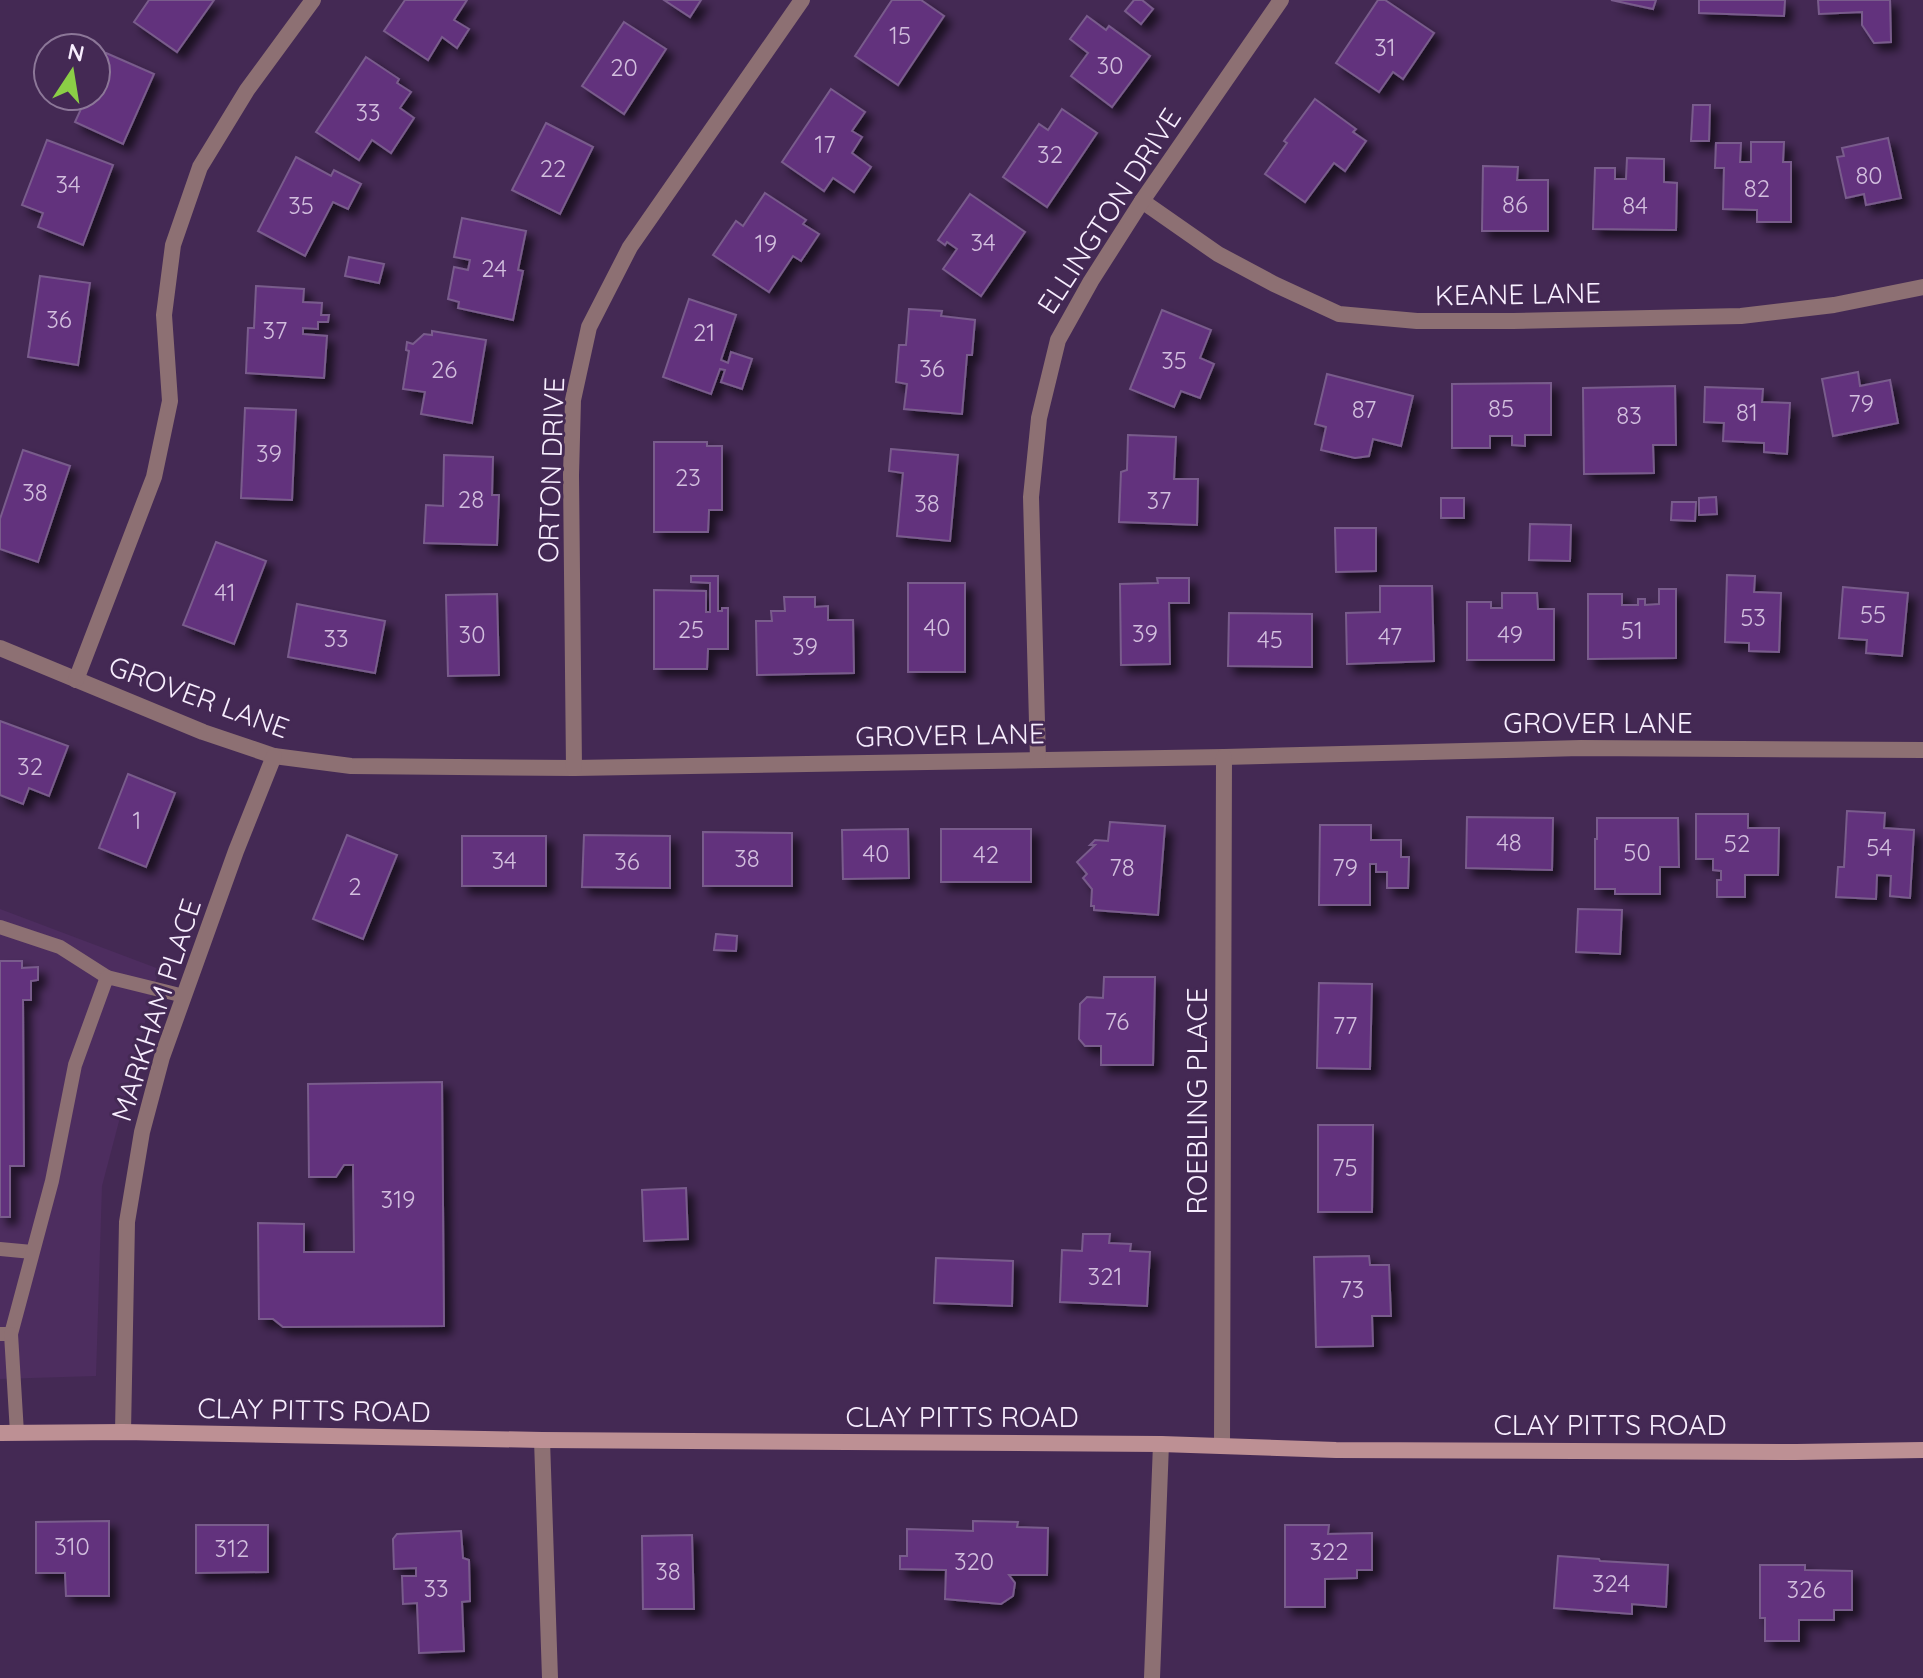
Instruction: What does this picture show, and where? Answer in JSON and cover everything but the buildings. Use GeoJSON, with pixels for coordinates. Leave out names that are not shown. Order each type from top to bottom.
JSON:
{"type":"FeatureCollection","features":[{"type":"Feature","properties":{"kind":"street"},"geometry":{"type":"LineString","coordinates":[[76,680],[154,477],[170,401],[164,315],[173,245],[195,180],[247,90],[313,0]]}},
{"type":"Feature","properties":{"kind":"street","name":"ORTON DRIVE"},"geometry":{"type":"LineString","coordinates":[[574,768],[573,400],[589,327],[630,247],[802,0]]}},
{"type":"Feature","properties":{"kind":"street","name":"ELLINGTON DRIVE"},"geometry":{"type":"LineString","coordinates":[[1038,760],[1031,497],[1039,418],[1058,340],[1142,201],[1281,0]]}},
{"type":"Feature","properties":{"kind":"street","name":"KEANE LANE"},"geometry":{"type":"LineString","coordinates":[[1142,201],[1218,254],[1339,314],[1417,321],[1741,316],[1834,305],[1923,287]]}},
{"type":"Feature","properties":{"kind":"street","name":"GROVER LANE"},"geometry":{"type":"LineString","coordinates":[[0,648],[203,732],[274,756],[351,766],[574,768],[1581,748],[1923,750]]}},
{"type":"Feature","properties":{"kind":"street","name":"MARKHAM PLACE"},"geometry":{"type":"LineString","coordinates":[[123,1432],[127,1222],[142,1132],[162,1057],[236,851],[274,756]]}},
{"type":"Feature","properties":{"kind":"street","name":"ROEBLING PLACE"},"geometry":{"type":"LineString","coordinates":[[1222,1446],[1224,757]]}},
{"type":"Feature","properties":{"kind":"street","name":"CLAY PITTS ROAD"},"geometry":{"type":"LineString","coordinates":[[8,1433],[1161,1444],[1336,1450],[1923,1450]]}},
{"type":"Feature","properties":{"kind":"street"},"geometry":{"type":"LineString","coordinates":[[542,1440],[550,1678]]}},
{"type":"Feature","properties":{"kind":"street"},"geometry":{"type":"LineString","coordinates":[[1152,1678],[1161,1444]]}},
{"type":"Feature","properties":{"kind":"lane"},"geometry":{"type":"LineString","coordinates":[[0,927],[60,947],[107,977],[184,996]]}},
{"type":"Feature","properties":{"kind":"lane"},"geometry":{"type":"LineString","coordinates":[[8,1433],[6,1334],[52,1181],[75,1065],[107,977]]}},
{"type":"Feature","properties":{"kind":"lane"},"geometry":{"type":"LineString","coordinates":[[0,1249],[32,1252]]}},
{"type":"Feature","properties":{"kind":"shaded area"},"geometry":{"type":"Polygon","coordinates":[[[0,909],[159,969],[102,1186],[96,1376],[0,1379],[0,909]]]}}]}
